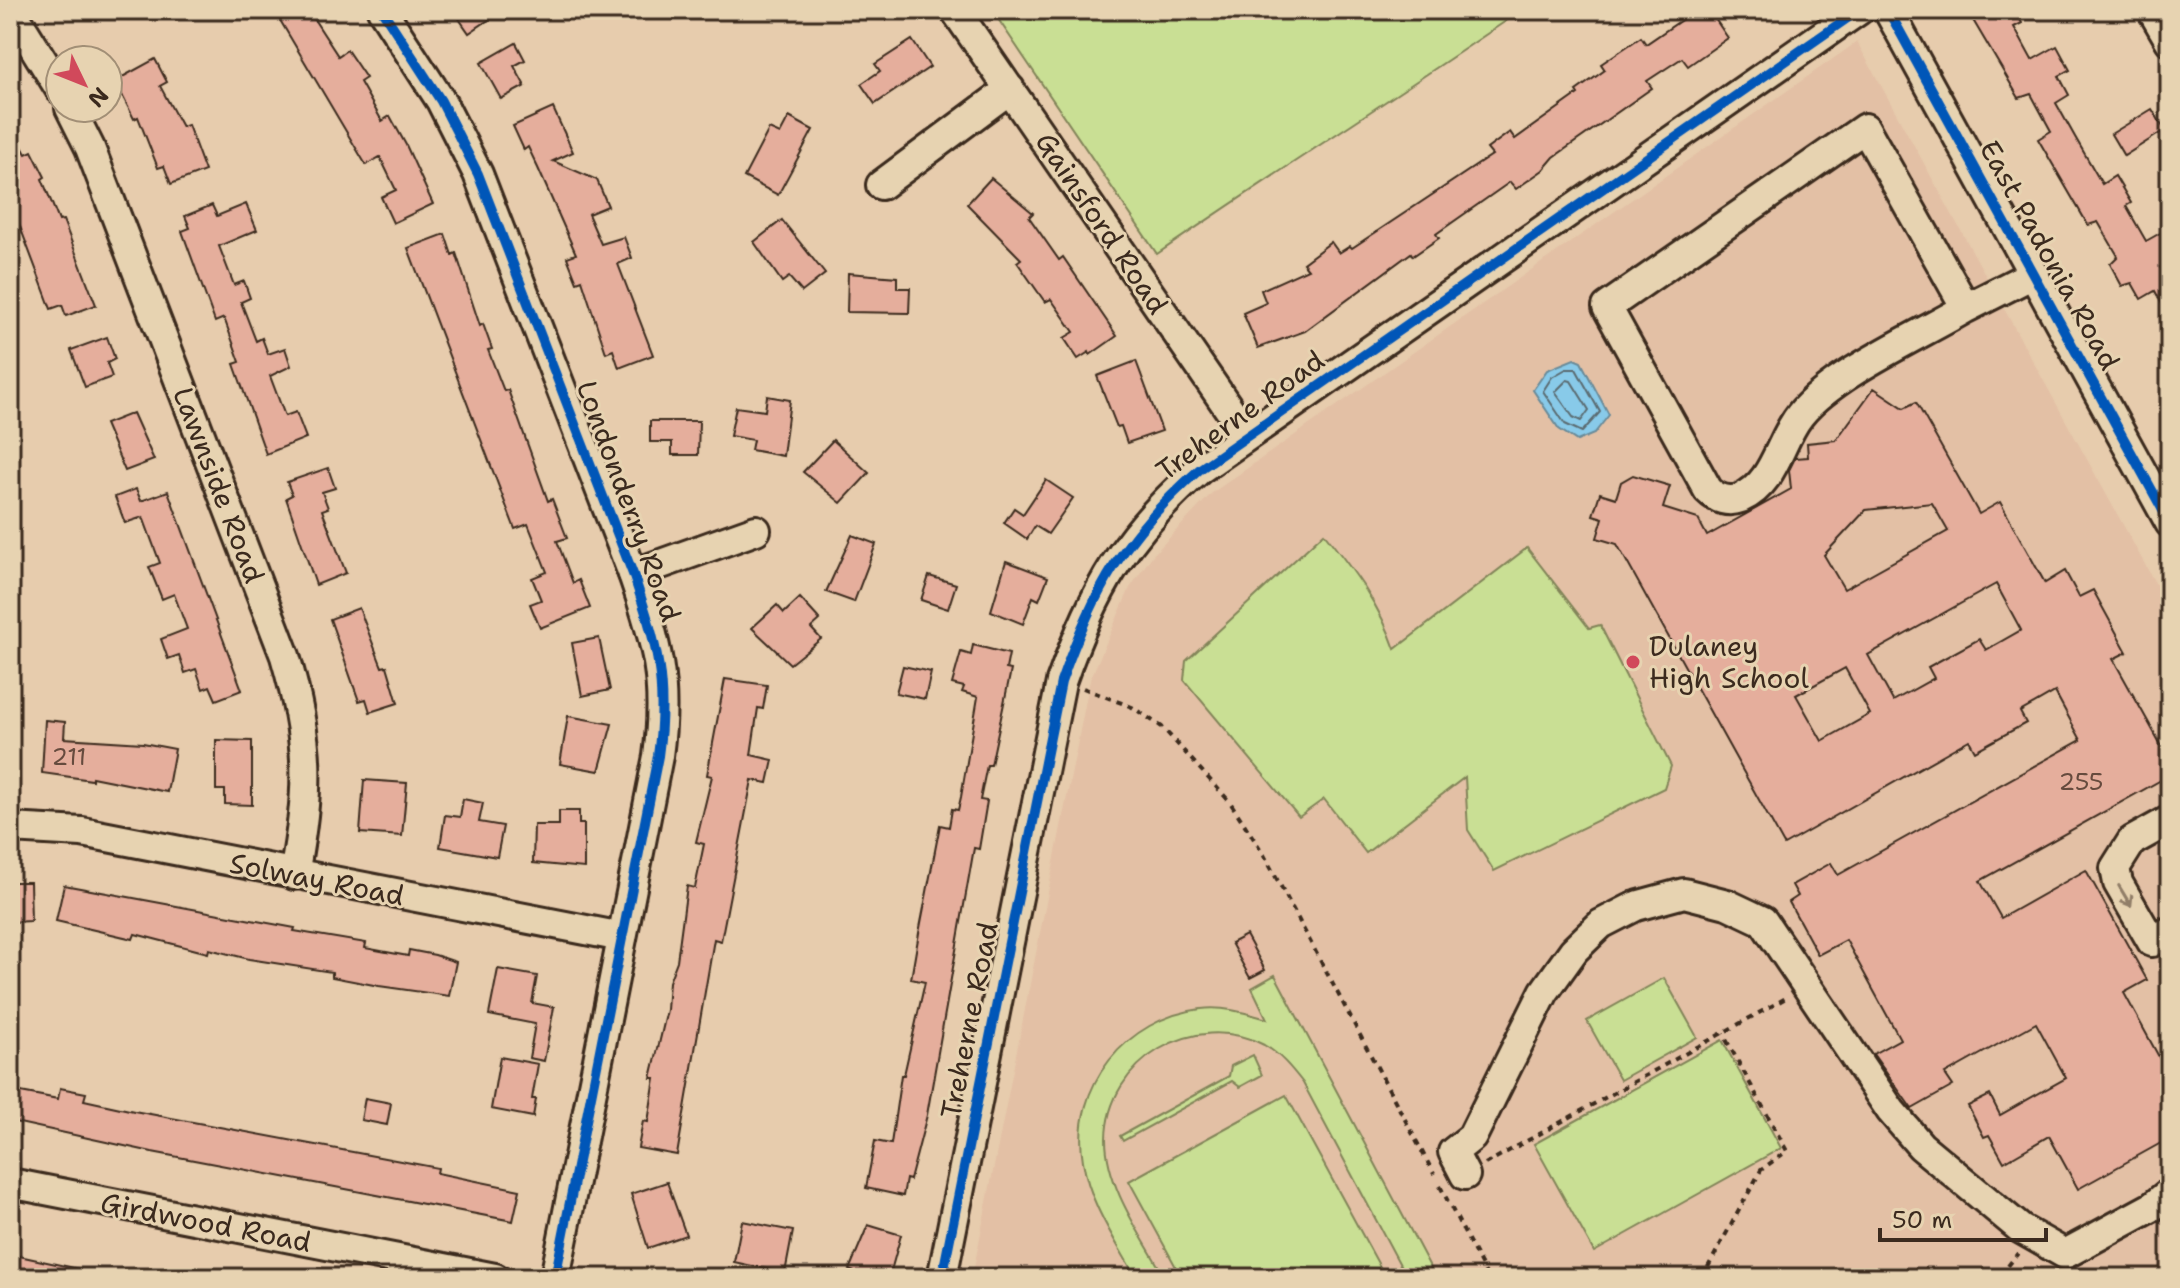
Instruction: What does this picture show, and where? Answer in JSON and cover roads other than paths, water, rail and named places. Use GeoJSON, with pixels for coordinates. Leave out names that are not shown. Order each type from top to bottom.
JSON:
{"type":"FeatureCollection","features":[{"type":"Feature","properties":{"kind":"street"},"geometry":{"type":"LineString","coordinates":[[11,10],[44,63]]}},
{"type":"Feature","properties":{"kind":"street","name":"Londonderry Road"},"geometry":{"type":"LineString","coordinates":[[382,10],[441,101],[478,174],[633,574],[654,635],[662,675],[664,712],[555,1278]]}},
{"type":"Feature","properties":{"kind":"street","name":"Gainsford Road"},"geometry":{"type":"LineString","coordinates":[[955,10],[1247,435]]}},
{"type":"Feature","properties":{"kind":"street","name":"Treherne Road"},"geometry":{"type":"LineString","coordinates":[[942,1278],[1061,682],[1080,627],[1133,536],[1167,498],[1247,435],[1859,10]]}},
{"type":"Feature","properties":{"kind":"street","name":"East Padonia Road"},"geometry":{"type":"LineString","coordinates":[[1888,10],[2170,523]]}},
{"type":"Feature","properties":{"kind":"street"},"geometry":{"type":"LineString","coordinates":[[2152,10],[2170,41]]}},
{"type":"Feature","properties":{"kind":"street"},"geometry":{"type":"LineString","coordinates":[[881,185],[1010,89]]}},
{"type":"Feature","properties":{"kind":"street","name":"Lawnside Road"},"geometry":{"type":"LineString","coordinates":[[78,124],[90,148],[285,656],[299,703],[307,751],[307,805],[294,875]]}},
{"type":"Feature","properties":{"kind":"street"},"geometry":{"type":"LineString","coordinates":[[1966,308],[1865,128],[1607,307],[1708,490],[1716,498],[1729,500],[1740,498],[1764,482],[1793,424],[1809,404],[1842,380],[1966,308],[2033,274]]}},
{"type":"Feature","properties":{"kind":"street"},"geometry":{"type":"LineString","coordinates":[[633,574],[756,530]]}},
{"type":"Feature","properties":{"kind":"street"},"geometry":{"type":"LineString","coordinates":[[2170,820],[2132,841],[2115,868],[2118,883],[2152,942],[2170,931]]}},
{"type":"Feature","properties":{"kind":"street","name":"Solway Road"},"geometry":{"type":"LineString","coordinates":[[10,828],[82,832],[622,937]]}},
{"type":"Feature","properties":{"kind":"street"},"geometry":{"type":"LineString","coordinates":[[1453,1181],[1453,1152],[1472,1137],[1544,992],[1574,950],[1601,924],[1636,906],[1684,893],[1727,904],[1763,921],[1809,985],[1859,1066],[1921,1146],[2021,1229],[2065,1254],[2152,1207],[2170,1192]]}},
{"type":"Feature","properties":{"kind":"street","name":"Girdwood Road"},"geometry":{"type":"LineString","coordinates":[[10,1183],[495,1278]]}},
{"type":"Feature","properties":{"kind":"water"},"geometry":{"type":"Polygon","coordinates":[[[1574,359],[1581,362],[1609,415],[1594,434],[1577,441],[1559,429],[1533,390],[1547,370],[1574,359]]]}},
{"type":"Feature","properties":{"kind":"place","name":"Dulaney High School"},"geometry":{"type":"Point","coordinates":[1633,662]}}]}
